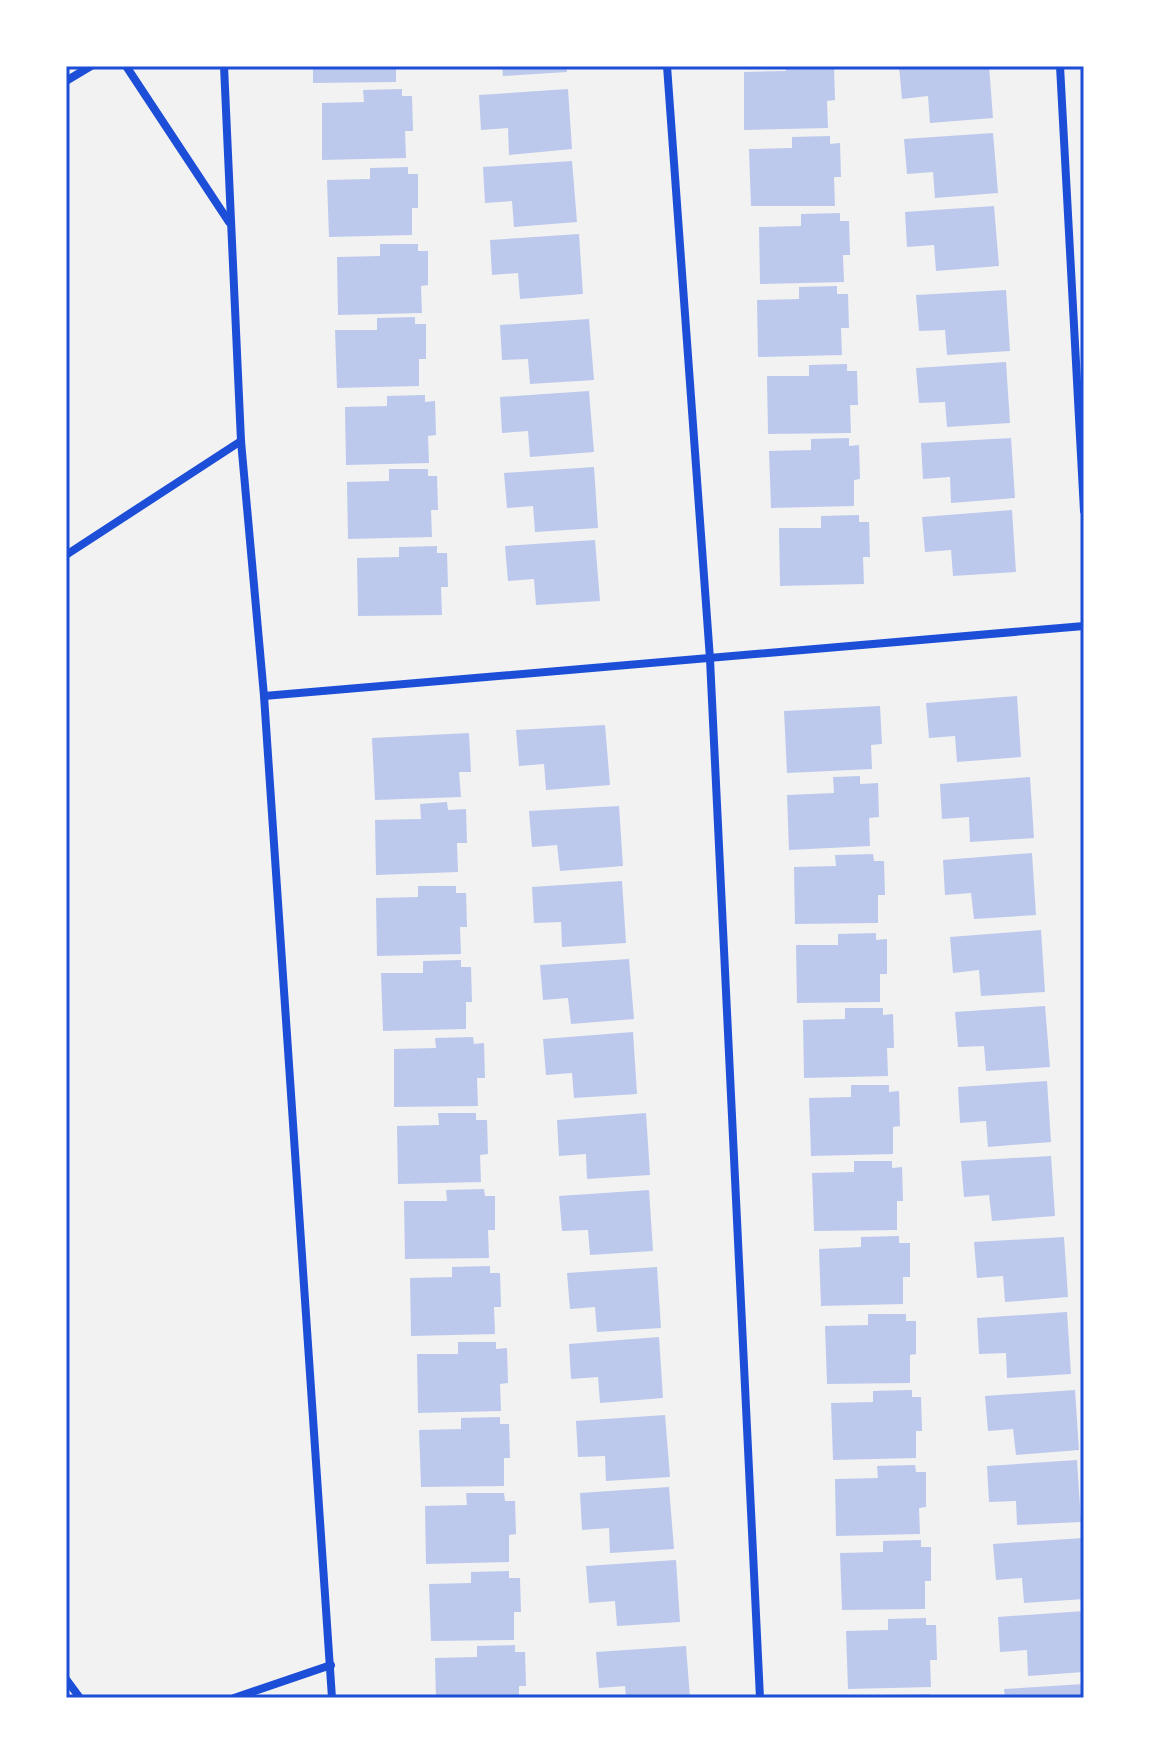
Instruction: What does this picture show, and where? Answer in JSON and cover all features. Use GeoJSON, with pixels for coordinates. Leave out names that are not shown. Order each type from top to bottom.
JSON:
{"type":"FeatureCollection","features":[{"type":"Feature","properties":{"kind":"street"},"geometry":{"type":"LineString","coordinates":[[66,81],[91,66]]}},
{"type":"Feature","properties":{"kind":"street"},"geometry":{"type":"LineString","coordinates":[[126,66],[230,222]]}},
{"type":"Feature","properties":{"kind":"street"},"geometry":{"type":"LineString","coordinates":[[224,66],[241,441],[264,696],[332,1698]]}},
{"type":"Feature","properties":{"kind":"street"},"geometry":{"type":"LineString","coordinates":[[667,66],[710,659],[760,1698]]}},
{"type":"Feature","properties":{"kind":"street"},"geometry":{"type":"LineString","coordinates":[[1060,66],[1084,511]]}},
{"type":"Feature","properties":{"kind":"street"},"geometry":{"type":"LineString","coordinates":[[66,555],[241,441]]}},
{"type":"Feature","properties":{"kind":"street"},"geometry":{"type":"LineString","coordinates":[[264,696],[1084,626]]}},
{"type":"Feature","properties":{"kind":"street"},"geometry":{"type":"LineString","coordinates":[[234,1698],[331,1665]]}},
{"type":"Feature","properties":{"kind":"street"},"geometry":{"type":"LineString","coordinates":[[66,1679],[80,1698]]}},
{"type":"Feature","properties":{"kind":"building"},"geometry":{"type":"Polygon","coordinates":[[[313,66],[396,66],[396,82],[313,83],[313,66]]]}},
{"type":"Feature","properties":{"kind":"building"},"geometry":{"type":"Polygon","coordinates":[[[502,66],[566,66],[567,72],[503,76],[502,66]]]}},
{"type":"Feature","properties":{"kind":"building"},"geometry":{"type":"Polygon","coordinates":[[[786,66],[834,66],[835,100],[827,101],[828,128],[744,130],[744,72],[786,71],[786,66]]]}},
{"type":"Feature","properties":{"kind":"building"},"geometry":{"type":"Polygon","coordinates":[[[899,66],[989,66],[993,118],[930,123],[928,96],[902,99],[899,66]]]}},
{"type":"Feature","properties":{"kind":"building"},"geometry":{"type":"Polygon","coordinates":[[[402,89],[402,96],[412,96],[413,131],[405,131],[406,158],[322,160],[322,103],[364,102],[363,90],[402,89]]]}},
{"type":"Feature","properties":{"kind":"building"},"geometry":{"type":"Polygon","coordinates":[[[568,89],[572,149],[509,155],[508,128],[481,130],[479,95],[568,89]]]}},
{"type":"Feature","properties":{"kind":"building"},"geometry":{"type":"Polygon","coordinates":[[[993,133],[998,193],[935,198],[933,172],[907,174],[904,139],[993,133]]]}},
{"type":"Feature","properties":{"kind":"building"},"geometry":{"type":"Polygon","coordinates":[[[830,136],[830,144],[840,143],[841,177],[834,177],[835,206],[751,206],[749,149],[792,148],[792,137],[830,136]]]}},
{"type":"Feature","properties":{"kind":"building"},"geometry":{"type":"Polygon","coordinates":[[[572,161],[577,222],[514,227],[512,201],[485,203],[483,167],[572,161]]]}},
{"type":"Feature","properties":{"kind":"building"},"geometry":{"type":"Polygon","coordinates":[[[408,167],[408,174],[418,174],[418,208],[412,208],[412,235],[329,237],[327,180],[370,179],[370,168],[408,167]]]}},
{"type":"Feature","properties":{"kind":"building"},"geometry":{"type":"Polygon","coordinates":[[[994,206],[999,266],[936,271],[934,245],[907,247],[905,212],[994,206]]]}},
{"type":"Feature","properties":{"kind":"building"},"geometry":{"type":"Polygon","coordinates":[[[840,213],[840,221],[849,221],[850,255],[843,255],[844,282],[760,284],[759,227],[801,226],[801,214],[840,213]]]}},
{"type":"Feature","properties":{"kind":"building"},"geometry":{"type":"Polygon","coordinates":[[[579,234],[583,294],[520,299],[518,273],[492,275],[490,240],[579,234]]]}},
{"type":"Feature","properties":{"kind":"building"},"geometry":{"type":"Polygon","coordinates":[[[380,244],[418,244],[418,251],[428,251],[428,285],[421,286],[422,313],[338,315],[337,257],[380,256],[380,244]]]}},
{"type":"Feature","properties":{"kind":"building"},"geometry":{"type":"Polygon","coordinates":[[[837,286],[837,294],[848,294],[849,328],[841,328],[842,355],[758,357],[757,300],[799,299],[799,287],[837,286]]]}},
{"type":"Feature","properties":{"kind":"building"},"geometry":{"type":"Polygon","coordinates":[[[1006,290],[1010,351],[947,355],[945,330],[919,331],[916,295],[1006,290]]]}},
{"type":"Feature","properties":{"kind":"building"},"geometry":{"type":"Polygon","coordinates":[[[415,317],[415,324],[426,324],[426,359],[419,359],[419,386],[337,388],[335,330],[377,330],[377,318],[415,317]]]}},
{"type":"Feature","properties":{"kind":"building"},"geometry":{"type":"Polygon","coordinates":[[[589,319],[594,380],[530,384],[528,359],[502,360],[500,325],[589,319]]]}},
{"type":"Feature","properties":{"kind":"building"},"geometry":{"type":"Polygon","coordinates":[[[1006,362],[1010,423],[947,427],[945,402],[919,403],[916,368],[1006,362]]]}},
{"type":"Feature","properties":{"kind":"building"},"geometry":{"type":"Polygon","coordinates":[[[847,364],[847,371],[857,371],[858,405],[850,405],[851,433],[768,434],[767,376],[809,376],[809,365],[847,364]]]}},
{"type":"Feature","properties":{"kind":"building"},"geometry":{"type":"Polygon","coordinates":[[[589,391],[594,452],[530,457],[528,431],[502,433],[500,397],[589,391]]]}},
{"type":"Feature","properties":{"kind":"building"},"geometry":{"type":"Polygon","coordinates":[[[425,395],[425,402],[435,401],[436,435],[428,436],[429,463],[346,465],[345,407],[387,406],[387,396],[425,395]]]}},
{"type":"Feature","properties":{"kind":"building"},"geometry":{"type":"Polygon","coordinates":[[[849,438],[849,446],[859,445],[860,479],[854,480],[854,506],[771,508],[769,451],[811,450],[811,439],[849,438]]]}},
{"type":"Feature","properties":{"kind":"building"},"geometry":{"type":"Polygon","coordinates":[[[1011,438],[1015,498],[951,503],[950,477],[923,479],[921,443],[1011,438]]]}},
{"type":"Feature","properties":{"kind":"building"},"geometry":{"type":"Polygon","coordinates":[[[594,467],[598,528],[535,532],[533,506],[507,508],[504,473],[594,467]]]}},
{"type":"Feature","properties":{"kind":"building"},"geometry":{"type":"Polygon","coordinates":[[[389,469],[428,469],[428,476],[437,476],[438,510],[431,510],[432,537],[348,539],[347,482],[389,481],[389,469]]]}},
{"type":"Feature","properties":{"kind":"building"},"geometry":{"type":"Polygon","coordinates":[[[1012,510],[1016,572],[953,576],[951,550],[925,552],[922,517],[1012,510]]]}},
{"type":"Feature","properties":{"kind":"building"},"geometry":{"type":"Polygon","coordinates":[[[859,515],[859,522],[869,522],[870,557],[863,557],[864,584],[780,586],[779,528],[821,528],[821,516],[859,515]]]}},
{"type":"Feature","properties":{"kind":"building"},"geometry":{"type":"Polygon","coordinates":[[[595,540],[600,601],[536,605],[534,579],[508,581],[505,546],[595,540]]]}},
{"type":"Feature","properties":{"kind":"building"},"geometry":{"type":"Polygon","coordinates":[[[437,546],[437,553],[447,553],[448,587],[441,587],[442,615],[358,616],[357,558],[399,557],[399,547],[437,546]]]}},
{"type":"Feature","properties":{"kind":"building"},"geometry":{"type":"Polygon","coordinates":[[[1017,696],[1021,757],[957,762],[955,736],[929,738],[926,703],[1017,696]]]}},
{"type":"Feature","properties":{"kind":"building"},"geometry":{"type":"Polygon","coordinates":[[[880,706],[882,744],[871,745],[872,769],[787,773],[784,711],[880,706]]]}},
{"type":"Feature","properties":{"kind":"building"},"geometry":{"type":"Polygon","coordinates":[[[605,725],[610,785],[546,790],[544,764],[519,766],[516,730],[605,725]]]}},
{"type":"Feature","properties":{"kind":"building"},"geometry":{"type":"Polygon","coordinates":[[[469,733],[471,772],[459,772],[461,797],[375,800],[372,738],[469,733]]]}},
{"type":"Feature","properties":{"kind":"building"},"geometry":{"type":"Polygon","coordinates":[[[860,776],[860,784],[878,783],[879,817],[869,818],[870,846],[789,850],[787,795],[834,793],[833,777],[860,776]]]}},
{"type":"Feature","properties":{"kind":"building"},"geometry":{"type":"Polygon","coordinates":[[[1030,777],[1034,838],[970,842],[969,817],[942,819],[940,784],[1030,777]]]}},
{"type":"Feature","properties":{"kind":"building"},"geometry":{"type":"Polygon","coordinates":[[[447,802],[448,810],[466,809],[467,843],[457,843],[458,872],[376,875],[375,820],[421,819],[420,804],[447,802]]]}},
{"type":"Feature","properties":{"kind":"building"},"geometry":{"type":"Polygon","coordinates":[[[619,806],[623,866],[560,871],[557,845],[532,847],[529,811],[619,806]]]}},
{"type":"Feature","properties":{"kind":"building"},"geometry":{"type":"Polygon","coordinates":[[[1032,853],[1036,915],[974,919],[971,893],[945,895],[943,860],[1032,853]]]}},
{"type":"Feature","properties":{"kind":"building"},"geometry":{"type":"Polygon","coordinates":[[[873,854],[874,861],[884,861],[885,895],[878,895],[878,923],[795,924],[794,867],[836,866],[835,855],[873,854]]]}},
{"type":"Feature","properties":{"kind":"building"},"geometry":{"type":"Polygon","coordinates":[[[622,881],[626,943],[562,947],[561,922],[534,923],[532,887],[622,881]]]}},
{"type":"Feature","properties":{"kind":"building"},"geometry":{"type":"Polygon","coordinates":[[[418,886],[456,886],[456,893],[466,893],[467,927],[460,927],[461,954],[377,956],[376,898],[418,897],[418,886]]]}},
{"type":"Feature","properties":{"kind":"building"},"geometry":{"type":"Polygon","coordinates":[[[1041,930],[1045,992],[981,996],[979,970],[953,973],[950,937],[1041,930]]]}},
{"type":"Feature","properties":{"kind":"building"},"geometry":{"type":"Polygon","coordinates":[[[876,933],[876,940],[887,939],[887,974],[880,974],[880,1002],[797,1003],[796,945],[838,945],[838,934],[876,933]]]}},
{"type":"Feature","properties":{"kind":"building"},"geometry":{"type":"Polygon","coordinates":[[[629,959],[634,1019],[571,1024],[568,998],[543,1000],[540,965],[629,959]]]}},
{"type":"Feature","properties":{"kind":"building"},"geometry":{"type":"Polygon","coordinates":[[[461,960],[461,967],[471,967],[472,1002],[466,1002],[466,1029],[383,1031],[381,973],[423,973],[423,961],[461,960]]]}},
{"type":"Feature","properties":{"kind":"building"},"geometry":{"type":"Polygon","coordinates":[[[1045,1006],[1050,1067],[986,1071],[984,1046],[958,1047],[955,1012],[1045,1006]]]}},
{"type":"Feature","properties":{"kind":"building"},"geometry":{"type":"Polygon","coordinates":[[[845,1008],[883,1008],[883,1015],[893,1014],[894,1048],[887,1048],[888,1076],[804,1078],[803,1020],[845,1019],[845,1008]]]}},
{"type":"Feature","properties":{"kind":"building"},"geometry":{"type":"Polygon","coordinates":[[[633,1032],[637,1094],[574,1098],[572,1073],[546,1075],[543,1039],[633,1032]]]}},
{"type":"Feature","properties":{"kind":"building"},"geometry":{"type":"Polygon","coordinates":[[[473,1037],[474,1044],[484,1043],[485,1078],[477,1078],[478,1106],[394,1107],[394,1049],[436,1048],[435,1038],[473,1037]]]}},
{"type":"Feature","properties":{"kind":"building"},"geometry":{"type":"Polygon","coordinates":[[[1047,1081],[1051,1142],[988,1147],[986,1121],[960,1123],[958,1087],[1047,1081]]]}},
{"type":"Feature","properties":{"kind":"building"},"geometry":{"type":"Polygon","coordinates":[[[851,1085],[889,1085],[889,1092],[899,1091],[900,1126],[893,1127],[893,1154],[811,1156],[809,1098],[851,1097],[851,1085]]]}},
{"type":"Feature","properties":{"kind":"building"},"geometry":{"type":"Polygon","coordinates":[[[438,1113],[476,1113],[476,1120],[487,1120],[488,1154],[480,1155],[481,1182],[398,1184],[397,1126],[439,1125],[438,1113]]]}},
{"type":"Feature","properties":{"kind":"building"},"geometry":{"type":"Polygon","coordinates":[[[646,1113],[650,1175],[587,1179],[586,1154],[559,1156],[557,1120],[646,1113]]]}},
{"type":"Feature","properties":{"kind":"building"},"geometry":{"type":"Polygon","coordinates":[[[1051,1156],[1055,1216],[992,1221],[989,1195],[964,1197],[961,1161],[1051,1156]]]}},
{"type":"Feature","properties":{"kind":"building"},"geometry":{"type":"Polygon","coordinates":[[[854,1161],[892,1161],[892,1168],[902,1167],[903,1201],[897,1201],[897,1230],[814,1231],[812,1173],[854,1172],[854,1161]]]}},
{"type":"Feature","properties":{"kind":"building"},"geometry":{"type":"Polygon","coordinates":[[[484,1189],[485,1196],[495,1196],[495,1230],[488,1230],[489,1258],[405,1259],[404,1201],[447,1201],[446,1190],[484,1189]]]}},
{"type":"Feature","properties":{"kind":"building"},"geometry":{"type":"Polygon","coordinates":[[[649,1190],[653,1251],[590,1255],[588,1230],[562,1231],[559,1196],[649,1190]]]}},
{"type":"Feature","properties":{"kind":"building"},"geometry":{"type":"Polygon","coordinates":[[[899,1236],[899,1243],[910,1243],[910,1277],[903,1277],[903,1304],[821,1306],[819,1249],[861,1247],[861,1237],[899,1236]]]}},
{"type":"Feature","properties":{"kind":"building"},"geometry":{"type":"Polygon","coordinates":[[[1064,1237],[1068,1297],[1005,1302],[1003,1276],[977,1278],[974,1242],[1064,1237]]]}},
{"type":"Feature","properties":{"kind":"building"},"geometry":{"type":"Polygon","coordinates":[[[490,1266],[490,1273],[500,1273],[501,1307],[494,1307],[495,1334],[411,1336],[410,1278],[452,1277],[452,1267],[490,1266]]]}},
{"type":"Feature","properties":{"kind":"building"},"geometry":{"type":"Polygon","coordinates":[[[657,1267],[661,1328],[597,1332],[595,1307],[570,1309],[567,1273],[657,1267]]]}},
{"type":"Feature","properties":{"kind":"building"},"geometry":{"type":"Polygon","coordinates":[[[1067,1312],[1071,1374],[1007,1378],[1006,1353],[979,1354],[977,1318],[1067,1312]]]}},
{"type":"Feature","properties":{"kind":"building"},"geometry":{"type":"Polygon","coordinates":[[[868,1314],[906,1314],[906,1321],[916,1321],[916,1354],[910,1355],[910,1383],[827,1384],[825,1326],[868,1325],[868,1314]]]}},
{"type":"Feature","properties":{"kind":"building"},"geometry":{"type":"Polygon","coordinates":[[[659,1337],[663,1398],[600,1403],[598,1377],[571,1379],[569,1344],[659,1337]]]}},
{"type":"Feature","properties":{"kind":"building"},"geometry":{"type":"Polygon","coordinates":[[[458,1342],[496,1342],[496,1349],[507,1348],[508,1383],[500,1384],[501,1411],[418,1413],[417,1354],[458,1354],[458,1342]]]}},
{"type":"Feature","properties":{"kind":"building"},"geometry":{"type":"Polygon","coordinates":[[[912,1390],[912,1397],[921,1397],[922,1431],[916,1431],[916,1458],[833,1460],[831,1403],[873,1402],[873,1391],[912,1390]]]}},
{"type":"Feature","properties":{"kind":"building"},"geometry":{"type":"Polygon","coordinates":[[[1075,1390],[1079,1450],[1016,1455],[1013,1429],[988,1431],[985,1396],[1075,1390]]]}},
{"type":"Feature","properties":{"kind":"building"},"geometry":{"type":"Polygon","coordinates":[[[665,1415],[670,1477],[606,1481],[605,1456],[578,1457],[576,1421],[665,1415]]]}},
{"type":"Feature","properties":{"kind":"building"},"geometry":{"type":"Polygon","coordinates":[[[500,1417],[500,1424],[509,1424],[510,1458],[504,1458],[504,1486],[421,1487],[419,1430],[461,1429],[461,1418],[500,1417]]]}},
{"type":"Feature","properties":{"kind":"building"},"geometry":{"type":"Polygon","coordinates":[[[1077,1460],[1081,1522],[1017,1525],[1016,1501],[989,1502],[987,1466],[1077,1460]]]}},
{"type":"Feature","properties":{"kind":"building"},"geometry":{"type":"Polygon","coordinates":[[[915,1465],[916,1472],[926,1472],[926,1507],[919,1508],[920,1534],[836,1536],[835,1479],[878,1478],[877,1466],[915,1465]]]}},
{"type":"Feature","properties":{"kind":"building"},"geometry":{"type":"Polygon","coordinates":[[[669,1487],[674,1549],[610,1553],[609,1528],[582,1530],[580,1493],[669,1487]]]}},
{"type":"Feature","properties":{"kind":"building"},"geometry":{"type":"Polygon","coordinates":[[[466,1493],[504,1493],[505,1501],[515,1501],[516,1534],[509,1535],[509,1562],[426,1564],[425,1506],[467,1505],[466,1493]]]}},
{"type":"Feature","properties":{"kind":"building"},"geometry":{"type":"Polygon","coordinates":[[[1083,1538],[1084,1599],[1024,1603],[1022,1578],[996,1580],[993,1544],[1083,1538]]]}},
{"type":"Feature","properties":{"kind":"building"},"geometry":{"type":"Polygon","coordinates":[[[921,1540],[921,1547],[931,1547],[931,1581],[925,1581],[925,1609],[842,1610],[840,1553],[883,1552],[883,1541],[921,1540]]]}},
{"type":"Feature","properties":{"kind":"building"},"geometry":{"type":"Polygon","coordinates":[[[676,1560],[680,1622],[617,1626],[615,1601],[589,1603],[586,1566],[676,1560]]]}},
{"type":"Feature","properties":{"kind":"building"},"geometry":{"type":"Polygon","coordinates":[[[509,1571],[509,1578],[520,1578],[521,1612],[514,1612],[514,1640],[431,1641],[429,1584],[471,1583],[471,1572],[509,1571]]]}},
{"type":"Feature","properties":{"kind":"building"},"geometry":{"type":"Polygon","coordinates":[[[1084,1611],[1084,1672],[1028,1676],[1027,1650],[1000,1652],[998,1617],[1084,1611]]]}},
{"type":"Feature","properties":{"kind":"building"},"geometry":{"type":"Polygon","coordinates":[[[926,1618],[926,1625],[936,1625],[937,1660],[930,1660],[931,1687],[848,1689],[846,1631],[888,1630],[888,1619],[926,1618]]]}},
{"type":"Feature","properties":{"kind":"building"},"geometry":{"type":"Polygon","coordinates":[[[515,1645],[515,1652],[525,1652],[526,1686],[519,1686],[519,1698],[436,1698],[435,1658],[477,1657],[477,1646],[515,1645]]]}},
{"type":"Feature","properties":{"kind":"building"},"geometry":{"type":"Polygon","coordinates":[[[686,1646],[690,1698],[626,1698],[625,1686],[599,1688],[596,1652],[686,1646]]]}},
{"type":"Feature","properties":{"kind":"building"},"geometry":{"type":"Polygon","coordinates":[[[1084,1684],[1084,1698],[1005,1698],[1004,1689],[1084,1684]]]}},
{"type":"Feature","properties":{"kind":"building"},"geometry":{"type":"Polygon","coordinates":[[[930,1694],[930,1698],[892,1698],[892,1695],[930,1694]]]}}]}
